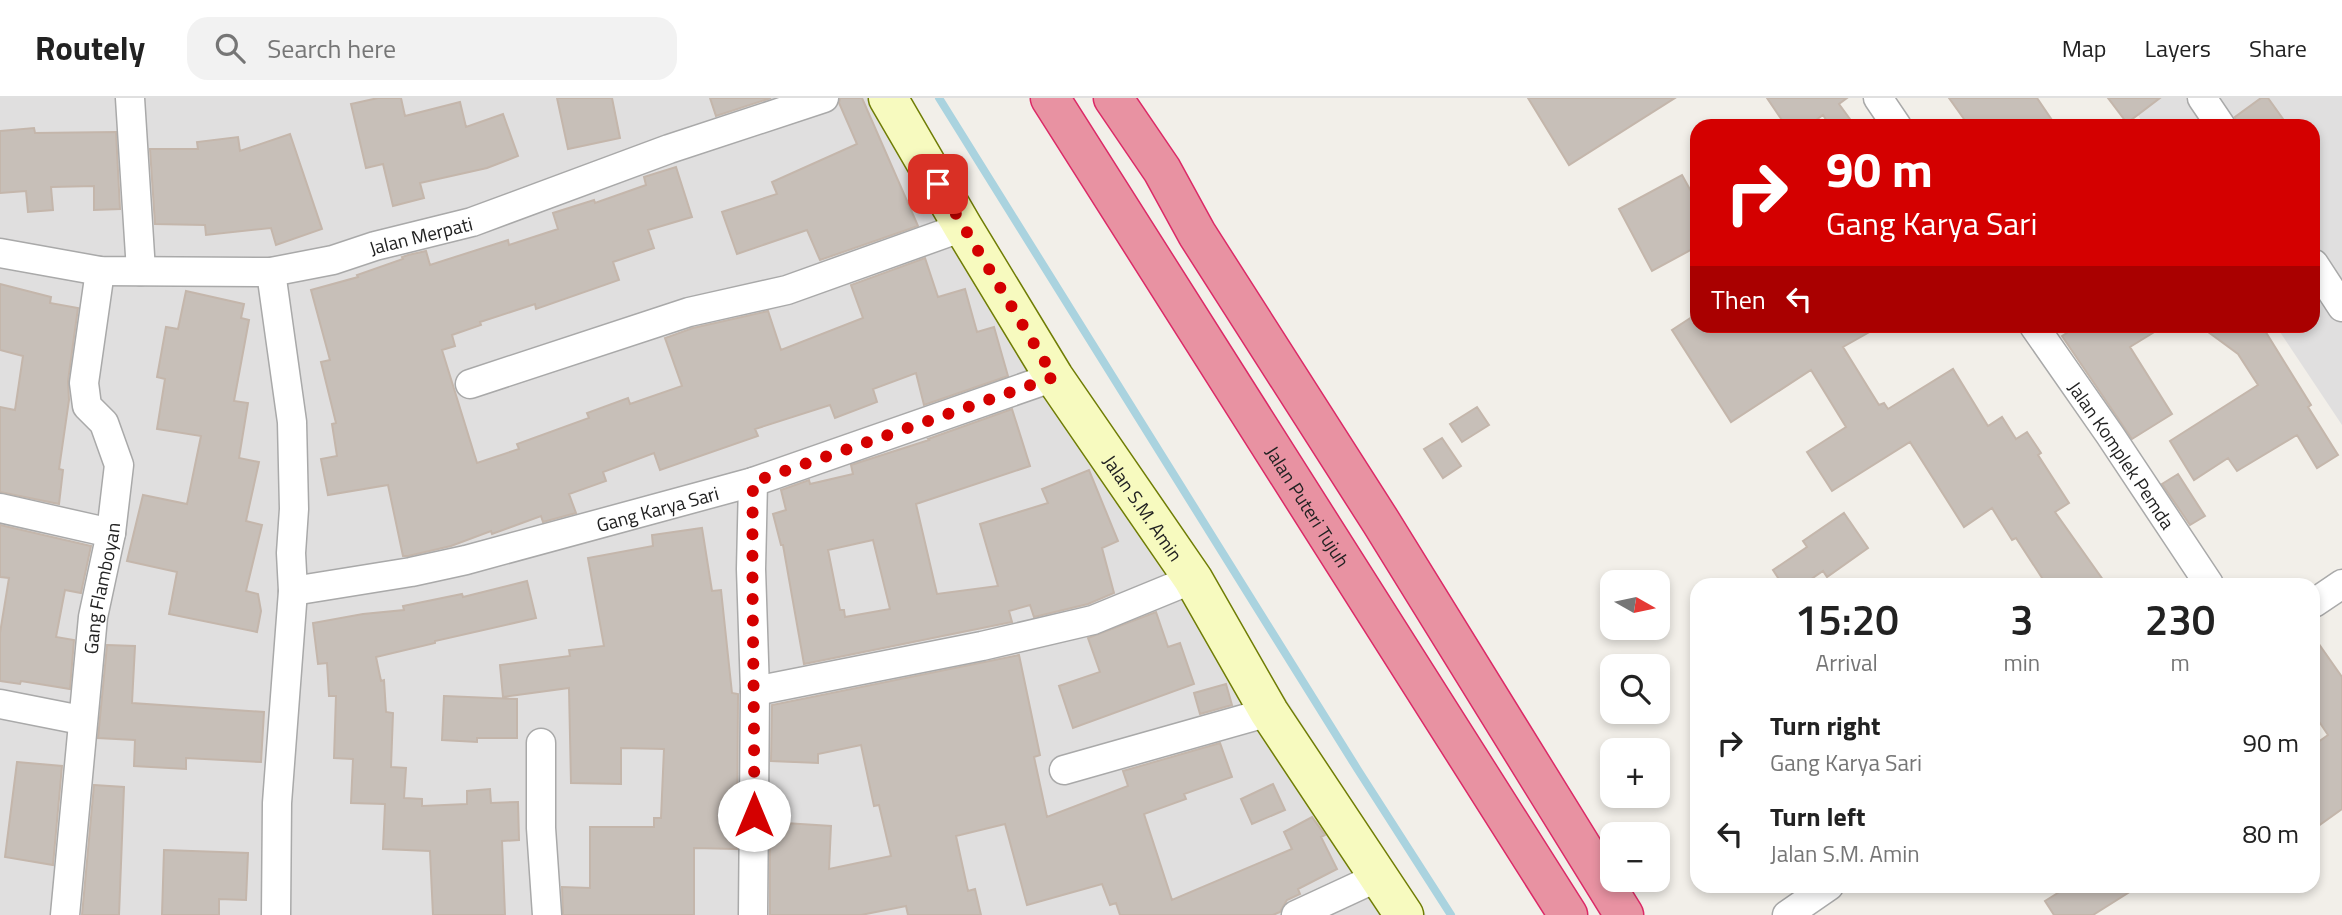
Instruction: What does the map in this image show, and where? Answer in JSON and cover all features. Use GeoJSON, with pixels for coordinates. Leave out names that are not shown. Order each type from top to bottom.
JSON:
{"type":"FeatureCollection","features":[{"type":"Feature","properties":{"kind":"highway","name":"Jalan Puteri Tujuh"},"geometry":{"type":"LineString","coordinates":[[1050,98],[1568,915]]}},
{"type":"Feature","properties":{"kind":"highway"},"geometry":{"type":"LineString","coordinates":[[1113,98],[1161,170],[1197,234],[1374,511],[1624,915]]}},
{"type":"Feature","properties":{"kind":"street"},"geometry":{"type":"LineString","coordinates":[[130,98],[141,271]]}},
{"type":"Feature","properties":{"kind":"street","name":"Jalan Merpati"},"geometry":{"type":"LineString","coordinates":[[0,253],[100,271],[271,272],[333,260],[471,222],[669,149],[824,98]]}},
{"type":"Feature","properties":{"kind":"street","name":"Jalan S.M. Amin"},"geometry":{"type":"LineString","coordinates":[[888,98],[1054,377],[1193,579],[1269,712],[1404,915]]}},
{"type":"Feature","properties":{"kind":"street"},"geometry":{"type":"LineString","coordinates":[[1878,98],[1892,119]]}},
{"type":"Feature","properties":{"kind":"street"},"geometry":{"type":"LineString","coordinates":[[2202,98],[2216,119]]}},
{"type":"Feature","properties":{"kind":"street"},"geometry":{"type":"LineString","coordinates":[[470,384],[689,312],[787,290],[963,227]]}},
{"type":"Feature","properties":{"kind":"street","name":"Gang Flamboyan"},"geometry":{"type":"LineString","coordinates":[[65,915],[93,617],[111,533],[119,464],[104,424],[87,406],[84,383],[100,271]]}},
{"type":"Feature","properties":{"kind":"street"},"geometry":{"type":"LineString","coordinates":[[271,272],[292,422],[293,591],[277,803],[275,915]]}},
{"type":"Feature","properties":{"kind":"street"},"geometry":{"type":"LineString","coordinates":[[2320,273],[2342,307]]}},
{"type":"Feature","properties":{"kind":"street","name":"Jalan Komplek Pemda"},"geometry":{"type":"LineString","coordinates":[[2039,333],[2205,578]]}},
{"type":"Feature","properties":{"kind":"street","name":"Gang Karya Sari"},"geometry":{"type":"LineString","coordinates":[[293,591],[411,572],[466,560],[753,482],[1054,377]]}},
{"type":"Feature","properties":{"kind":"street"},"geometry":{"type":"LineString","coordinates":[[753,482],[753,915]]}},
{"type":"Feature","properties":{"kind":"street"},"geometry":{"type":"LineString","coordinates":[[0,508],[111,533]]}},
{"type":"Feature","properties":{"kind":"street"},"geometry":{"type":"LineString","coordinates":[[755,691],[982,646],[1093,620],[1193,579]]}},
{"type":"Feature","properties":{"kind":"street"},"geometry":{"type":"LineString","coordinates":[[2320,599],[2342,584]]}},
{"type":"Feature","properties":{"kind":"street"},"geometry":{"type":"LineString","coordinates":[[0,704],[82,720]]}},
{"type":"Feature","properties":{"kind":"street"},"geometry":{"type":"LineString","coordinates":[[1063,770],[1269,712]]}},
{"type":"Feature","properties":{"kind":"street"},"geometry":{"type":"LineString","coordinates":[[541,744],[541,828],[547,915]]}},
{"type":"Feature","properties":{"kind":"street"},"geometry":{"type":"LineString","coordinates":[[1296,915],[1378,877]]}},
{"type":"Feature","properties":{"kind":"street"},"geometry":{"type":"LineString","coordinates":[[1787,915],[1819,893]]}},
{"type":"Feature","properties":{"kind":"shaded area"},"geometry":{"type":"Polygon","coordinates":[[[0,98],[896,98],[1426,915],[0,915],[0,98]]]}},
{"type":"Feature","properties":{"kind":"shaded area"},"geometry":{"type":"Polygon","coordinates":[[[2127,98],[2342,98],[2342,425],[2281,333],[2320,333],[2320,119],[2140,119],[2127,98]]]}},
{"type":"Feature","properties":{"kind":"building"},"geometry":{"type":"Polygon","coordinates":[[[378,98],[401,98],[405,116],[460,102],[466,127],[503,114],[518,156],[487,168],[420,183],[424,198],[393,206],[383,164],[366,168],[351,104],[378,98]]]}},
{"type":"Feature","properties":{"kind":"building"},"geometry":{"type":"Polygon","coordinates":[[[557,98],[612,98],[620,138],[568,149],[557,98]]]}},
{"type":"Feature","properties":{"kind":"building"},"geometry":{"type":"Polygon","coordinates":[[[710,98],[771,98],[716,116],[710,98]]]}},
{"type":"Feature","properties":{"kind":"building"},"geometry":{"type":"Polygon","coordinates":[[[840,98],[862,98],[918,226],[820,260],[807,230],[737,254],[722,212],[777,194],[772,182],[857,144],[839,103],[840,98]]]}},
{"type":"Feature","properties":{"kind":"building"},"geometry":{"type":"Polygon","coordinates":[[[1528,98],[1675,98],[1569,165],[1528,98]]]}},
{"type":"Feature","properties":{"kind":"building"},"geometry":{"type":"Polygon","coordinates":[[[1767,98],[1847,98],[1839,104],[1850,119],[1826,119],[1823,115],[1818,119],[1781,119],[1767,98]]]}},
{"type":"Feature","properties":{"kind":"building"},"geometry":{"type":"Polygon","coordinates":[[[1949,98],[2037,98],[2051,119],[1964,119],[1949,98]]]}},
{"type":"Feature","properties":{"kind":"building"},"geometry":{"type":"Polygon","coordinates":[[[2108,98],[2160,98],[2132,119],[2124,119],[2108,98]]]}},
{"type":"Feature","properties":{"kind":"building"},"geometry":{"type":"Polygon","coordinates":[[[2261,98],[2268,98],[2283,119],[2235,119],[2261,98]]]}},
{"type":"Feature","properties":{"kind":"building"},"geometry":{"type":"Polygon","coordinates":[[[34,128],[35,133],[116,132],[120,209],[94,210],[94,186],[51,187],[53,210],[28,212],[26,191],[0,193],[0,131],[34,128]]]}},
{"type":"Feature","properties":{"kind":"building"},"geometry":{"type":"Polygon","coordinates":[[[290,134],[322,229],[276,245],[271,228],[206,235],[205,225],[155,224],[150,149],[198,149],[197,142],[238,137],[240,151],[290,134]]]}},
{"type":"Feature","properties":{"kind":"building"},"geometry":{"type":"Polygon","coordinates":[[[676,167],[692,217],[648,230],[654,248],[613,262],[619,280],[536,309],[535,304],[480,322],[481,325],[452,335],[455,346],[442,350],[477,463],[519,449],[517,444],[589,418],[587,413],[628,398],[630,404],[682,386],[665,338],[693,328],[768,311],[781,350],[863,318],[851,285],[925,258],[938,297],[965,289],[977,332],[994,327],[1008,376],[924,405],[916,373],[873,389],[877,402],[835,418],[830,405],[755,429],[758,436],[660,470],[654,453],[603,472],[606,481],[569,494],[576,513],[543,522],[541,516],[492,534],[491,531],[451,546],[408,556],[403,556],[388,485],[328,495],[321,459],[337,456],[332,424],[336,423],[321,362],[330,360],[311,290],[358,277],[357,275],[408,255],[426,251],[430,265],[508,240],[509,245],[558,229],[553,213],[594,200],[595,203],[646,185],[644,177],[676,167]]]}},
{"type":"Feature","properties":{"kind":"building"},"geometry":{"type":"Polygon","coordinates":[[[1682,175],[1690,190],[1690,250],[1652,271],[1619,209],[1682,175]]]}},
{"type":"Feature","properties":{"kind":"building"},"geometry":{"type":"Polygon","coordinates":[[[0,284],[51,297],[50,303],[78,308],[59,469],[63,470],[59,504],[0,492],[0,407],[15,410],[23,356],[0,350],[0,284]]]}},
{"type":"Feature","properties":{"kind":"building"},"geometry":{"type":"Polygon","coordinates":[[[186,291],[244,304],[241,318],[249,320],[234,401],[248,403],[239,458],[259,462],[246,521],[262,525],[246,591],[258,594],[261,611],[257,632],[169,614],[177,572],[127,561],[143,495],[187,504],[201,436],[157,429],[165,379],[157,377],[166,327],[178,329],[186,291]]]}},
{"type":"Feature","properties":{"kind":"building"},"geometry":{"type":"Polygon","coordinates":[[[1690,318],[1690,333],[1868,333],[1843,347],[1879,405],[1884,403],[1888,409],[1953,369],[1988,426],[2002,417],[2016,439],[2027,432],[2041,453],[2038,455],[2069,503],[2055,512],[2102,578],[2042,578],[2016,538],[2012,540],[1992,508],[1964,527],[1910,442],[1832,491],[1807,452],[1846,427],[1811,370],[1731,422],[1672,330],[1690,318]]]}},
{"type":"Feature","properties":{"kind":"building"},"geometry":{"type":"Polygon","coordinates":[[[2067,333],[2153,333],[2130,347],[2172,414],[2132,439],[2062,336],[2067,333]]]}},
{"type":"Feature","properties":{"kind":"building"},"geometry":{"type":"Polygon","coordinates":[[[2210,333],[2266,333],[2338,455],[2317,468],[2297,435],[2237,471],[2228,458],[2194,480],[2170,441],[2258,385],[2238,354],[2210,333]]]}},
{"type":"Feature","properties":{"kind":"building"},"geometry":{"type":"Polygon","coordinates":[[[1477,407],[1489,425],[1462,442],[1450,424],[1477,407]]]}},
{"type":"Feature","properties":{"kind":"building"},"geometry":{"type":"Polygon","coordinates":[[[1012,409],[1030,466],[916,504],[937,594],[998,586],[980,524],[1048,503],[1042,489],[1089,470],[1118,541],[1102,548],[1114,593],[1088,604],[1034,617],[1030,605],[1009,611],[1012,622],[804,664],[783,545],[773,514],[786,510],[781,490],[809,480],[810,484],[853,474],[851,465],[1012,409]],[[873,540],[828,550],[840,610],[844,610],[845,617],[890,609],[873,540]]]}},
{"type":"Feature","properties":{"kind":"building"},"geometry":{"type":"Polygon","coordinates":[[[1442,438],[1461,466],[1443,478],[1424,449],[1442,438]]]}},
{"type":"Feature","properties":{"kind":"building"},"geometry":{"type":"Polygon","coordinates":[[[2178,474],[2205,516],[2190,525],[2162,484],[2178,474]]]}},
{"type":"Feature","properties":{"kind":"building"},"geometry":{"type":"Polygon","coordinates":[[[1844,513],[1868,548],[1827,577],[1823,571],[1813,578],[1778,578],[1773,570],[1807,547],[1803,541],[1844,513]]]}},
{"type":"Feature","properties":{"kind":"building"},"geometry":{"type":"Polygon","coordinates":[[[0,525],[91,546],[81,593],[65,590],[56,637],[74,640],[70,689],[21,681],[20,684],[0,681],[0,633],[9,578],[0,577],[0,525]]]}},
{"type":"Feature","properties":{"kind":"building"},"geometry":{"type":"Polygon","coordinates":[[[702,528],[712,591],[721,590],[732,693],[738,694],[737,849],[694,848],[694,915],[563,915],[562,887],[590,888],[590,827],[654,827],[654,818],[661,818],[664,749],[621,748],[621,784],[571,783],[569,688],[503,697],[500,665],[570,656],[569,650],[604,646],[588,558],[653,546],[652,535],[702,528]]]}},
{"type":"Feature","properties":{"kind":"building"},"geometry":{"type":"Polygon","coordinates":[[[527,581],[536,618],[376,657],[381,681],[384,680],[386,712],[393,713],[391,767],[406,768],[404,798],[422,799],[422,806],[467,804],[467,791],[490,789],[491,803],[518,802],[519,840],[502,841],[505,915],[433,915],[430,851],[383,849],[385,804],[351,803],[353,759],[334,758],[336,696],[329,696],[327,663],[318,664],[313,623],[404,610],[403,606],[462,594],[463,597],[527,581]]]}},
{"type":"Feature","properties":{"kind":"building"},"geometry":{"type":"Polygon","coordinates":[[[1156,612],[1168,647],[1180,643],[1194,684],[1073,728],[1059,686],[1100,672],[1088,638],[1156,612]]]}},
{"type":"Feature","properties":{"kind":"building"},"geometry":{"type":"Polygon","coordinates":[[[107,645],[135,646],[132,703],[264,712],[261,762],[186,758],[186,769],[134,766],[135,740],[98,738],[107,645]]]}},
{"type":"Feature","properties":{"kind":"building"},"geometry":{"type":"Polygon","coordinates":[[[2320,646],[2342,677],[2342,809],[2320,825],[2320,741],[2328,735],[2320,723],[2320,646]]]}},
{"type":"Feature","properties":{"kind":"building"},"geometry":{"type":"Polygon","coordinates":[[[1019,655],[1040,755],[1034,757],[1047,817],[1128,786],[1123,771],[1220,743],[1232,777],[1184,794],[1186,799],[1144,814],[1172,900],[1292,849],[1284,832],[1312,817],[1325,835],[1321,837],[1337,869],[1298,889],[1300,894],[1287,900],[1280,912],[1273,915],[1120,915],[1116,903],[1110,905],[1102,884],[1027,905],[1005,824],[956,836],[968,891],[975,889],[981,915],[908,915],[906,906],[861,915],[770,915],[770,822],[831,826],[829,869],[891,856],[879,805],[874,806],[861,745],[818,754],[818,763],[771,761],[772,705],[1019,655]]]}},
{"type":"Feature","properties":{"kind":"building"},"geometry":{"type":"Polygon","coordinates":[[[1226,684],[1232,705],[1200,714],[1194,693],[1226,684]]]}},
{"type":"Feature","properties":{"kind":"building"},"geometry":{"type":"Polygon","coordinates":[[[444,696],[517,699],[517,738],[477,738],[477,742],[442,740],[444,696]]]}},
{"type":"Feature","properties":{"kind":"building"},"geometry":{"type":"Polygon","coordinates":[[[17,762],[62,766],[53,865],[5,857],[17,762]]]}},
{"type":"Feature","properties":{"kind":"building"},"geometry":{"type":"Polygon","coordinates":[[[1273,784],[1285,810],[1252,824],[1241,799],[1273,784]]]}},
{"type":"Feature","properties":{"kind":"building"},"geometry":{"type":"Polygon","coordinates":[[[94,785],[124,787],[119,915],[82,915],[94,785]]]}},
{"type":"Feature","properties":{"kind":"building"},"geometry":{"type":"Polygon","coordinates":[[[164,850],[248,853],[246,900],[219,899],[219,915],[162,915],[164,850]]]}},
{"type":"Feature","properties":{"kind":"building"},"geometry":{"type":"Polygon","coordinates":[[[2058,893],[2128,893],[2093,915],[2054,915],[2045,901],[2058,893]]]}},
{"type":"Feature","properties":{"kind":"waterway"},"geometry":{"type":"LineString","coordinates":[[939,98],[1451,915]]}},
{"type":"Feature","properties":{"kind":"route"},"geometry":{"type":"LineString","coordinates":[[754,815],[755,691],[751,569],[753,482],[1054,377],[938,184]]}}]}
